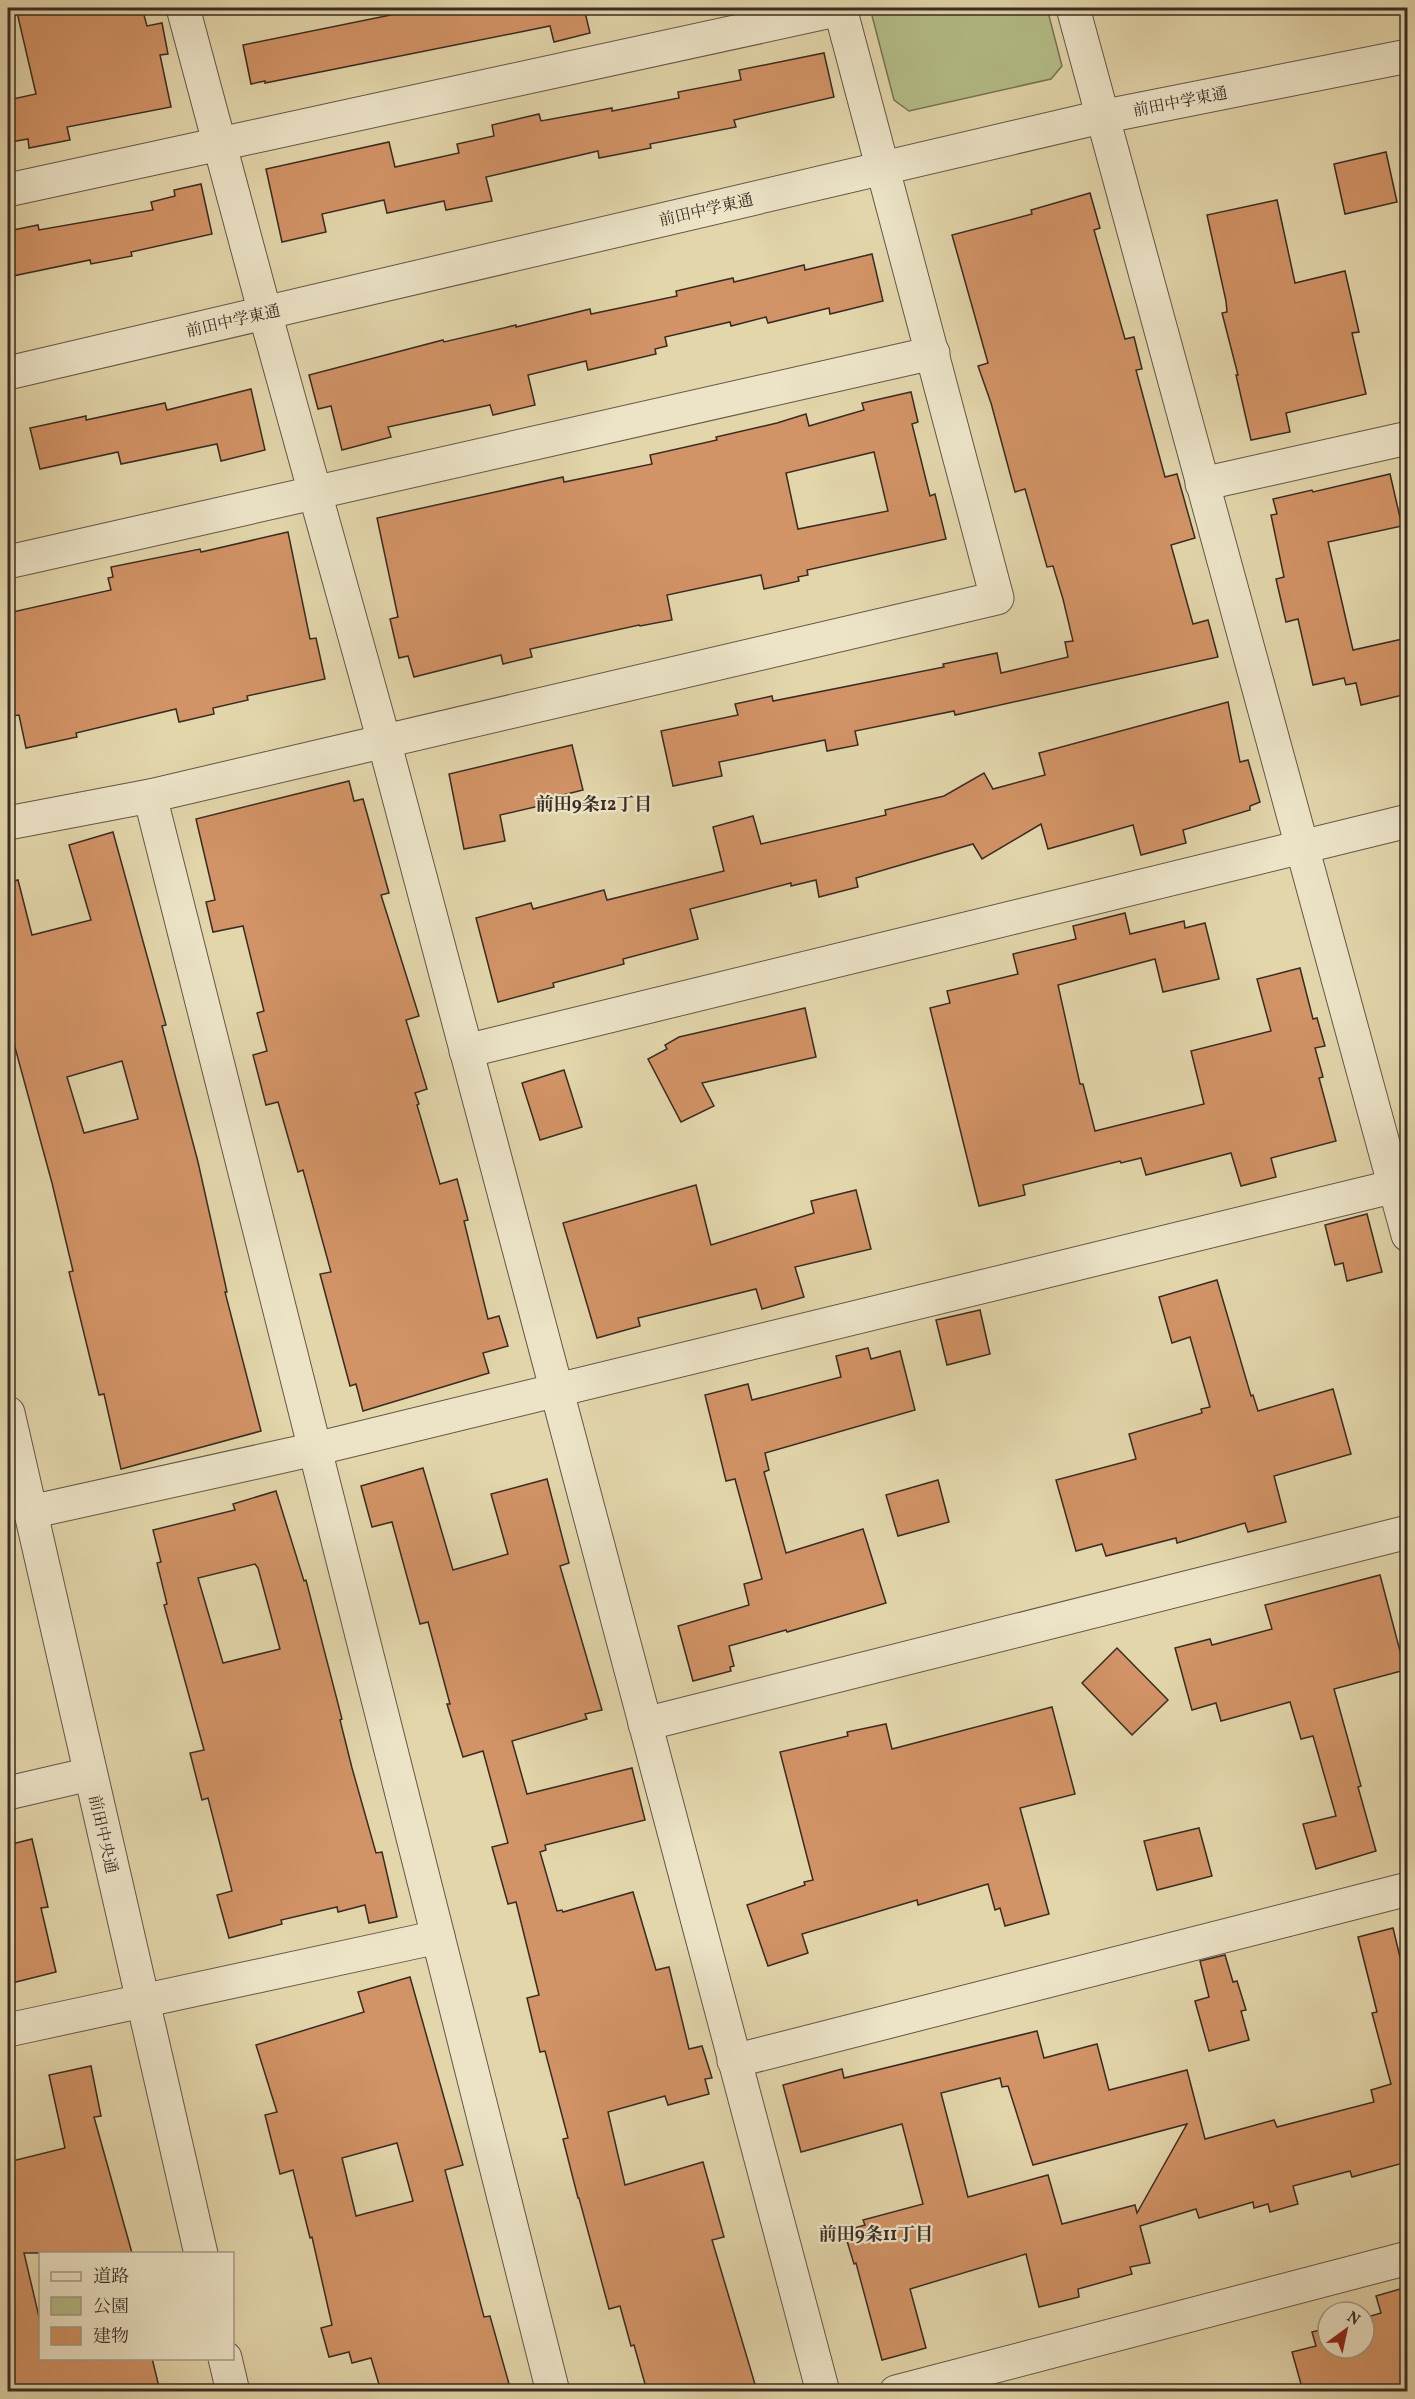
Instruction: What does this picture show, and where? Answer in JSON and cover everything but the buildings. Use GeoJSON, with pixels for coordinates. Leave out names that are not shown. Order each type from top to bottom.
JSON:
{"type":"FeatureCollection","features":[{"type":"Feature","properties":{"kind":"street"},"geometry":{"type":"LineString","coordinates":[[183,8],[384,741],[823,2391]]}},
{"type":"Feature","properties":{"kind":"street"},"geometry":{"type":"LineString","coordinates":[[8,190],[840,8],[997,598],[150,796],[8,823]]}},
{"type":"Feature","properties":{"kind":"street"},"geometry":{"type":"LineString","coordinates":[[1073,8],[1301,845],[1401,1184],[1407,1235]]}},
{"type":"Feature","properties":{"kind":"street","name":"前田中学東通"},"geometry":{"type":"LineString","coordinates":[[8,373],[1101,117],[1407,56]]}},
{"type":"Feature","properties":{"kind":"street"},"geometry":{"type":"LineString","coordinates":[[8,562],[314,491],[933,353]]}},
{"type":"Feature","properties":{"kind":"street"},"geometry":{"type":"LineString","coordinates":[[1202,484],[1407,438]]}},
{"type":"Feature","properties":{"kind":"street"},"geometry":{"type":"LineString","coordinates":[[150,796],[553,2391]]}},
{"type":"Feature","properties":{"kind":"street"},"geometry":{"type":"LineString","coordinates":[[466,1051],[1407,820]]}},
{"type":"Feature","properties":{"kind":"street"},"geometry":{"type":"LineString","coordinates":[[30,1512],[315,1449],[1401,1184]]}},
{"type":"Feature","properties":{"kind":"street","name":"前田中央通"},"geometry":{"type":"LineString","coordinates":[[8,1413],[201,2252]]}},
{"type":"Feature","properties":{"kind":"street"},"geometry":{"type":"LineString","coordinates":[[645,1724],[1407,1532]]}},
{"type":"Feature","properties":{"kind":"street"},"geometry":{"type":"LineString","coordinates":[[8,1793],[90,1774]]}},
{"type":"Feature","properties":{"kind":"street"},"geometry":{"type":"LineString","coordinates":[[735,2061],[1407,1889]]}},
{"type":"Feature","properties":{"kind":"street"},"geometry":{"type":"LineString","coordinates":[[8,2030],[142,1999],[438,1937]]}},
{"type":"Feature","properties":{"kind":"street"},"geometry":{"type":"LineString","coordinates":[[896,2391],[1407,2258]]}},
{"type":"Feature","properties":{"kind":"street"},"geometry":{"type":"LineString","coordinates":[[225,2360],[233,2391]]}},
{"type":"Feature","properties":{"kind":"green space"},"geometry":{"type":"Polygon","coordinates":[[[870,8],[1047,8],[1062,66],[1051,79],[909,111],[894,100],[870,8]]]}},
{"type":"Feature","properties":{"kind":"district","name":"前田9条12丁目"},"geometry":{"type":"Point","coordinates":[594,804]}},
{"type":"Feature","properties":{"kind":"district","name":"前田9条11丁目"},"geometry":{"type":"Point","coordinates":[876,2234]}}]}
